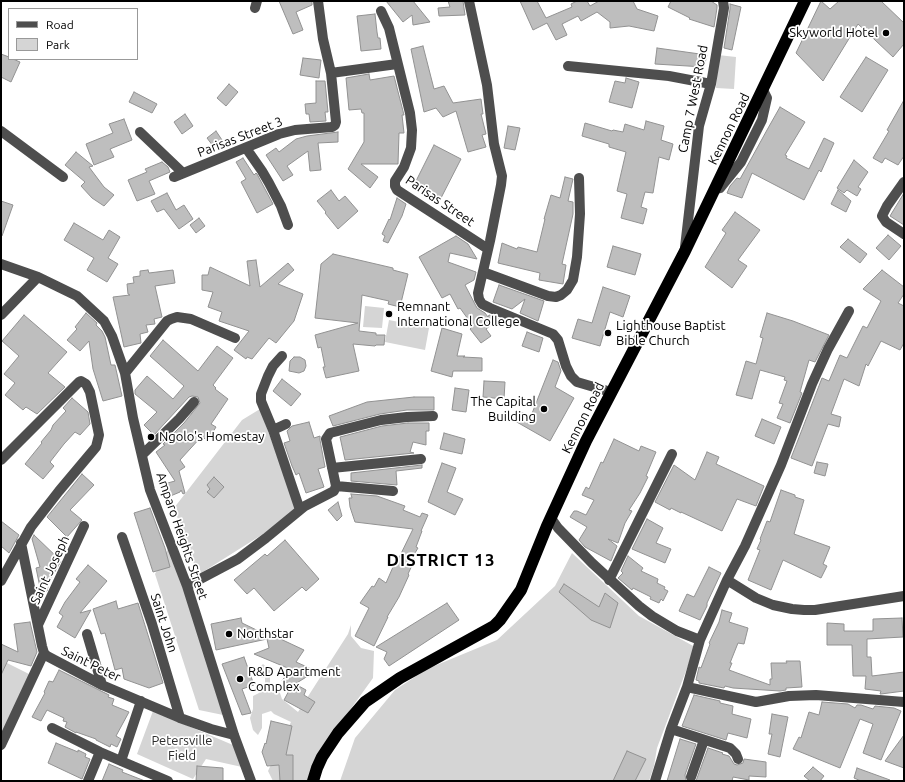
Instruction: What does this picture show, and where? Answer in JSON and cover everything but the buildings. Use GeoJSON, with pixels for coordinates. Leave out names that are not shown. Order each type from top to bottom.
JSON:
{"type":"FeatureCollection","features":[{"type":"Feature","properties":{"kind":"highway","name":"Kennon Road"},"geometry":{"type":"LineString","coordinates":[[313,781],[322,757],[338,733],[366,702],[400,678],[483,632],[500,620],[521,590],[552,524],[586,441],[685,251],[805,1]]}},
{"type":"Feature","properties":{"kind":"street"},"geometry":{"type":"LineString","coordinates":[[318,1],[323,39],[331,73],[397,64],[389,28],[381,10]]}},
{"type":"Feature","properties":{"kind":"street"},"geometry":{"type":"LineString","coordinates":[[469,1],[487,84],[494,144],[502,176],[478,292],[479,299],[482,304],[553,334],[558,340],[566,366],[571,376],[577,382],[611,392]]}},
{"type":"Feature","properties":{"kind":"street","name":"Camp 7 West Road"},"geometry":{"type":"LineString","coordinates":[[685,251],[699,126],[711,84],[724,8],[723,1]]}},
{"type":"Feature","properties":{"kind":"street","name":"Parisas Street"},"geometry":{"type":"LineString","coordinates":[[397,64],[410,113],[412,138],[411,148],[395,186],[397,190],[488,249]]}},
{"type":"Feature","properties":{"kind":"street"},"geometry":{"type":"LineString","coordinates":[[568,66],[669,76],[711,84]]}},
{"type":"Feature","properties":{"kind":"street","name":"Parisas Street 3"},"geometry":{"type":"LineString","coordinates":[[140,132],[178,175],[279,134],[334,126],[336,122],[331,73]]}},
{"type":"Feature","properties":{"kind":"street"},"geometry":{"type":"LineString","coordinates":[[1,131],[63,177]]}},
{"type":"Feature","properties":{"kind":"street"},"geometry":{"type":"LineString","coordinates":[[246,148],[266,177],[281,206],[288,225]]}},
{"type":"Feature","properties":{"kind":"street"},"geometry":{"type":"LineString","coordinates":[[483,272],[548,296],[561,295],[567,290],[573,280],[577,257],[580,214],[579,178]]}},
{"type":"Feature","properties":{"kind":"street"},"geometry":{"type":"LineString","coordinates":[[904,182],[887,206],[882,216],[886,222],[904,234]]}},
{"type":"Feature","properties":{"kind":"street","name":"Amparo Heights Street"},"geometry":{"type":"LineString","coordinates":[[1,264],[38,277],[77,296],[104,321],[112,336],[125,373],[150,490],[187,586],[234,735],[251,781]]}},
{"type":"Feature","properties":{"kind":"street"},"geometry":{"type":"LineString","coordinates":[[1,315],[38,277]]}},
{"type":"Feature","properties":{"kind":"street"},"geometry":{"type":"LineString","coordinates":[[655,781],[671,729],[687,687],[700,640],[727,580],[745,546],[781,465],[812,384],[828,349],[849,312]]}},
{"type":"Feature","properties":{"kind":"street"},"geometry":{"type":"LineString","coordinates":[[125,373],[167,321],[177,317],[191,319],[235,338]]}},
{"type":"Feature","properties":{"kind":"street"},"geometry":{"type":"LineString","coordinates":[[282,356],[273,366],[268,376],[261,394],[261,401],[273,430],[300,510]]}},
{"type":"Feature","properties":{"kind":"street"},"geometry":{"type":"LineString","coordinates":[[1,460],[79,382],[84,382],[86,384],[90,392],[99,435],[96,447],[47,505],[31,527],[1,581]]}},
{"type":"Feature","properties":{"kind":"street"},"geometry":{"type":"LineString","coordinates":[[142,455],[194,402]]}},
{"type":"Feature","properties":{"kind":"street"},"geometry":{"type":"LineString","coordinates":[[187,586],[238,559],[309,503],[331,493],[335,489],[336,486],[326,439],[330,433],[381,420],[433,416]]}},
{"type":"Feature","properties":{"kind":"street"},"geometry":{"type":"LineString","coordinates":[[273,430],[286,424]]}},
{"type":"Feature","properties":{"kind":"street"},"geometry":{"type":"LineString","coordinates":[[609,580],[672,454]]}},
{"type":"Feature","properties":{"kind":"street"},"geometry":{"type":"LineString","coordinates":[[332,468],[421,459]]}},
{"type":"Feature","properties":{"kind":"street"},"geometry":{"type":"LineString","coordinates":[[336,486],[393,491]]}},
{"type":"Feature","properties":{"kind":"street"},"geometry":{"type":"LineString","coordinates":[[552,524],[609,580],[652,616],[677,631],[700,640]]}},
{"type":"Feature","properties":{"kind":"street","name":"Saint Joseph"},"geometry":{"type":"LineString","coordinates":[[38,625],[84,526]]}},
{"type":"Feature","properties":{"kind":"street","name":"Saint John"},"geometry":{"type":"LineString","coordinates":[[122,537],[152,624],[180,718]]}},
{"type":"Feature","properties":{"kind":"street","name":"Saint Peter"},"geometry":{"type":"LineString","coordinates":[[21,543],[44,653],[52,660],[102,685],[180,718],[234,735]]}},
{"type":"Feature","properties":{"kind":"street"},"geometry":{"type":"LineString","coordinates":[[727,580],[756,598],[773,605],[792,609],[815,610],[904,596]]}},
{"type":"Feature","properties":{"kind":"street"},"geometry":{"type":"LineString","coordinates":[[87,634],[102,685]]}},
{"type":"Feature","properties":{"kind":"street"},"geometry":{"type":"LineString","coordinates":[[1,745],[44,653]]}},
{"type":"Feature","properties":{"kind":"street"},"geometry":{"type":"LineString","coordinates":[[687,687],[756,702],[789,696],[816,694],[904,702]]}},
{"type":"Feature","properties":{"kind":"street"},"geometry":{"type":"LineString","coordinates":[[121,761],[141,701]]}},
{"type":"Feature","properties":{"kind":"street"},"geometry":{"type":"LineString","coordinates":[[52,728],[100,752],[168,781]]}},
{"type":"Feature","properties":{"kind":"street"},"geometry":{"type":"LineString","coordinates":[[671,729],[730,748],[736,754],[738,759]]}},
{"type":"Feature","properties":{"kind":"street"},"geometry":{"type":"LineString","coordinates":[[691,777],[704,740]]}},
{"type":"Feature","properties":{"kind":"street"},"geometry":{"type":"LineString","coordinates":[[88,781],[100,752]]}},
{"type":"Feature","properties":{"kind":"green space"},"geometry":{"type":"Polygon","coordinates":[[[718,55],[736,57],[734,89],[716,88],[718,55]]]}},
{"type":"Feature","properties":{"kind":"green space"},"geometry":{"type":"Polygon","coordinates":[[[365,306],[384,308],[382,328],[363,327],[365,306]]]}},
{"type":"Feature","properties":{"kind":"green space"},"geometry":{"type":"Polygon","coordinates":[[[389,320],[429,328],[425,350],[385,342],[389,320]]]}},
{"type":"Feature","properties":{"kind":"green space"},"geometry":{"type":"Polygon","coordinates":[[[260,409],[298,512],[198,575],[174,508],[242,420],[260,409]]]}},
{"type":"Feature","properties":{"kind":"green space","name":"Petersville Field"},"geometry":{"type":"Polygon","coordinates":[[[170,545],[228,716],[199,710],[155,574],[170,545]]]}},
{"type":"Feature","properties":{"kind":"green space"},"geometry":{"type":"Polygon","coordinates":[[[572,553],[639,616],[695,647],[657,748],[654,766],[649,781],[340,781],[355,738],[395,690],[427,669],[497,640],[555,586],[572,553]]]}},
{"type":"Feature","properties":{"kind":"green space"},"geometry":{"type":"Polygon","coordinates":[[[351,625],[351,636],[361,648],[374,651],[373,678],[319,753],[314,781],[273,781],[268,771],[291,722],[271,711],[262,714],[262,728],[258,735],[253,730],[250,718],[253,709],[253,696],[259,693],[259,686],[265,684],[265,678],[260,677],[257,670],[263,664],[270,670],[270,684],[277,684],[282,699],[298,712],[348,634],[351,625]]]}},
{"type":"Feature","properties":{"kind":"green space"},"geometry":{"type":"Polygon","coordinates":[[[1,660],[31,675],[1,742],[1,660]]]}},
{"type":"Feature","properties":{"kind":"green space","name":"Petersville Field"},"geometry":{"type":"Polygon","coordinates":[[[153,711],[240,748],[242,767],[206,759],[193,779],[137,754],[153,711]]]}},
{"type":"Feature","properties":{"kind":"place","name":"Skyworld Hotel"},"geometry":{"type":"Point","coordinates":[886,33]}},
{"type":"Feature","properties":{"kind":"place","name":"Remnant International College"},"geometry":{"type":"Point","coordinates":[389,314]}},
{"type":"Feature","properties":{"kind":"place","name":"Lighthouse Baptist Bible Church"},"geometry":{"type":"Point","coordinates":[608,333]}},
{"type":"Feature","properties":{"kind":"place","name":"The Capital Building"},"geometry":{"type":"Point","coordinates":[544,409]}},
{"type":"Feature","properties":{"kind":"place","name":"Ngolo's Homestay"},"geometry":{"type":"Point","coordinates":[151,437]}},
{"type":"Feature","properties":{"kind":"place","name":"Northstar"},"geometry":{"type":"Point","coordinates":[229,634]}},
{"type":"Feature","properties":{"kind":"place","name":"R&D Apartment Complex"},"geometry":{"type":"Point","coordinates":[240,679]}},
{"type":"Feature","properties":{"kind":"district","name":"DISTRICT 13"},"geometry":{"type":"Point","coordinates":[441,560]}}]}
